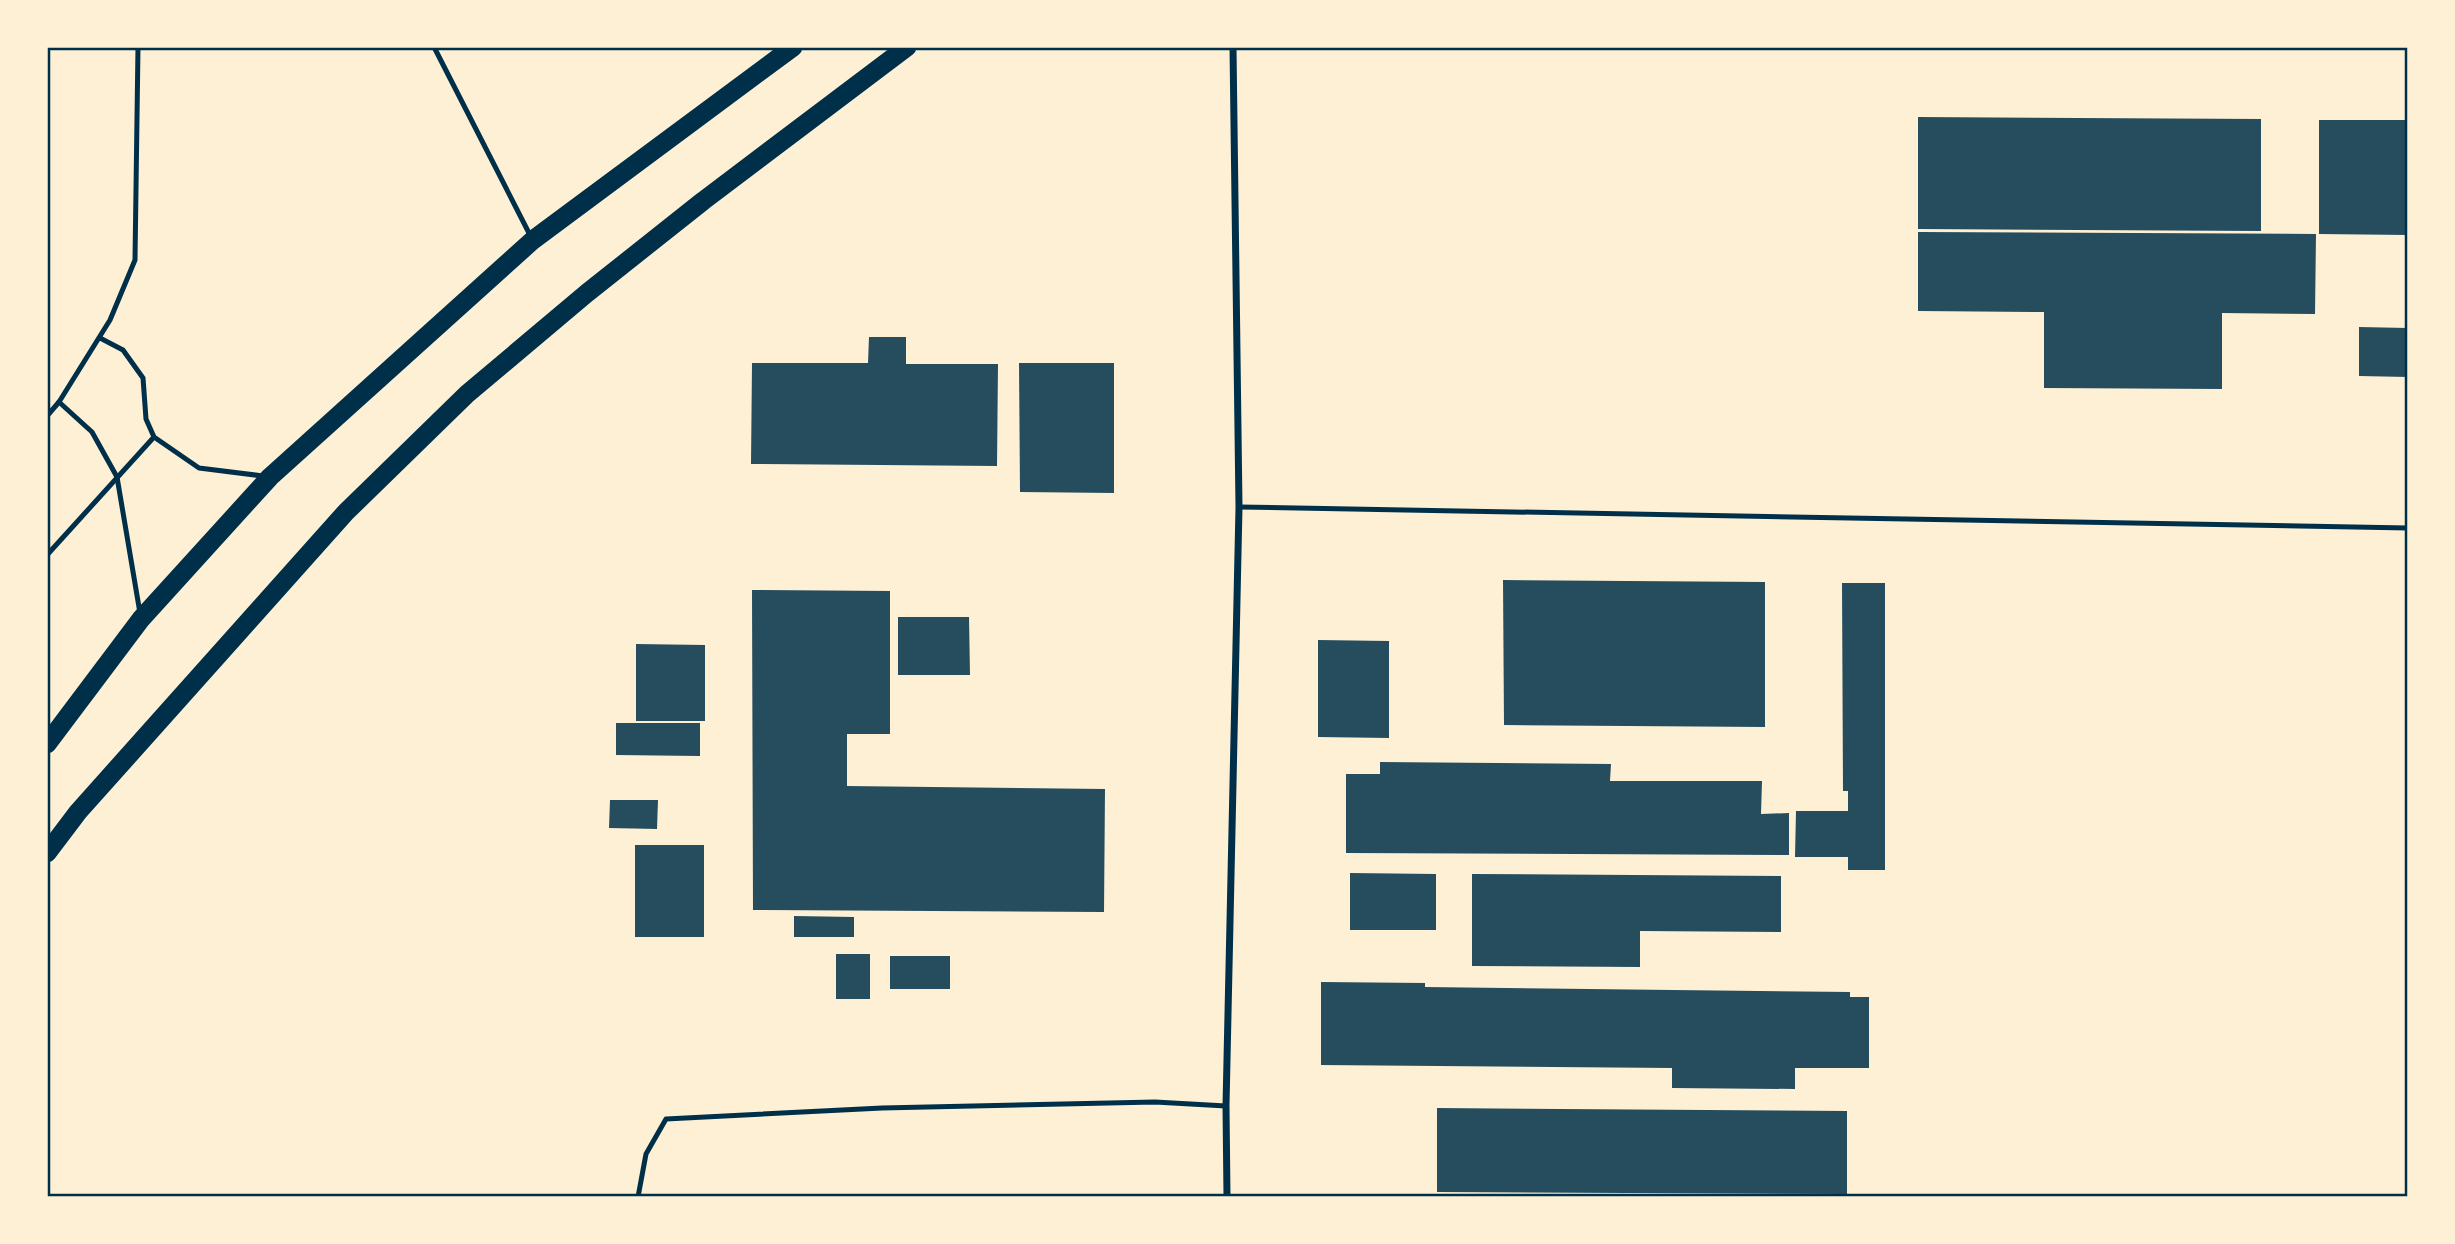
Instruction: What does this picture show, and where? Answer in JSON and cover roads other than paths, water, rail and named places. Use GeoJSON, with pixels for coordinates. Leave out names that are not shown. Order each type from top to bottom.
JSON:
{"type":"FeatureCollection","features":[{"type":"Feature","properties":{"kind":"highway"},"geometry":{"type":"LineString","coordinates":[[47,744],[141,619],[270,477],[533,240],[793,47]]}},
{"type":"Feature","properties":{"kind":"highway"},"geometry":{"type":"LineString","coordinates":[[47,853],[78,812],[346,512],[467,394],[587,293],[703,201],[907,47]]}},
{"type":"Feature","properties":{"kind":"street"},"geometry":{"type":"LineString","coordinates":[[1227,1197],[1226,1106],[1239,507],[1233,47]]}},
{"type":"Feature","properties":{"kind":"lane"},"geometry":{"type":"LineString","coordinates":[[47,416],[100,338],[135,260],[138,47]]}},
{"type":"Feature","properties":{"kind":"lane"},"geometry":{"type":"LineString","coordinates":[[434,47],[533,240]]}},
{"type":"Feature","properties":{"kind":"lane"},"geometry":{"type":"LineString","coordinates":[[100,338],[123,351],[143,378],[146,419],[154,437],[199,468],[270,477]]}},
{"type":"Feature","properties":{"kind":"lane"},"geometry":{"type":"LineString","coordinates":[[59,402],[92,432],[117,477],[141,619]]}},
{"type":"Feature","properties":{"kind":"lane"},"geometry":{"type":"LineString","coordinates":[[47,555],[154,437]]}},
{"type":"Feature","properties":{"kind":"lane"},"geometry":{"type":"LineString","coordinates":[[1239,507],[2408,528]]}},
{"type":"Feature","properties":{"kind":"lane"},"geometry":{"type":"LineString","coordinates":[[638,1197],[646,1154],[666,1119],[896,1108],[1155,1102],[1226,1106]]}}]}
